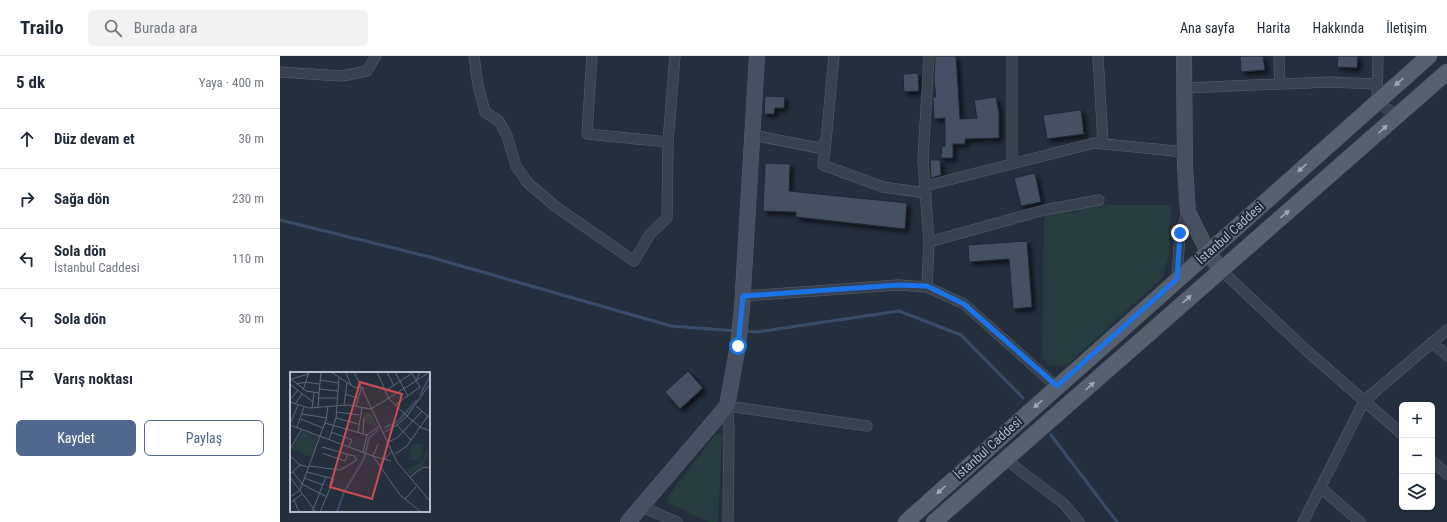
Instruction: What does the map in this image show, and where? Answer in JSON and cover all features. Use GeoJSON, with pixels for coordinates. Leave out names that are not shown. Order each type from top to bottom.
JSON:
{"type":"FeatureCollection","features":[{"type":"Feature","properties":{"kind":"main road","name":"İstanbul Caddesi"},"geometry":{"type":"LineString","coordinates":[[906,522],[1429,56]]}},
{"type":"Feature","properties":{"kind":"main road","name":"İstanbul Caddesi"},"geometry":{"type":"LineString","coordinates":[[934,522],[1447,72]]}},
{"type":"Feature","properties":{"kind":"street"},"geometry":{"type":"LineString","coordinates":[[280,72],[342,76],[368,71],[376,56]]}},
{"type":"Feature","properties":{"kind":"street"},"geometry":{"type":"LineString","coordinates":[[474,56],[478,85],[485,112],[499,121],[507,136],[516,166],[528,183],[555,206],[634,261],[650,234],[667,218],[668,142],[675,56]]}},
{"type":"Feature","properties":{"kind":"street"},"geometry":{"type":"LineString","coordinates":[[592,56],[587,134],[668,142]]}},
{"type":"Feature","properties":{"kind":"street"},"geometry":{"type":"LineString","coordinates":[[728,522],[729,427],[727,406],[738,346],[742,302],[757,56]]}},
{"type":"Feature","properties":{"kind":"street"},"geometry":{"type":"LineString","coordinates":[[834,56],[823,165],[883,186],[926,189],[1012,162],[1094,143],[1185,152]]}},
{"type":"Feature","properties":{"kind":"street"},"geometry":{"type":"LineString","coordinates":[[927,286],[929,242],[926,189],[922,160],[929,56]]}},
{"type":"Feature","properties":{"kind":"street"},"geometry":{"type":"LineString","coordinates":[[1012,56],[1012,162]]}},
{"type":"Feature","properties":{"kind":"street"},"geometry":{"type":"LineString","coordinates":[[1098,56],[1103,144]]}},
{"type":"Feature","properties":{"kind":"street"},"geometry":{"type":"LineString","coordinates":[[1184,56],[1185,152],[1188,212],[1208,252],[1221,270],[1306,350],[1399,431]]}},
{"type":"Feature","properties":{"kind":"street"},"geometry":{"type":"LineString","coordinates":[[1279,56],[1280,84]]}},
{"type":"Feature","properties":{"kind":"street"},"geometry":{"type":"LineString","coordinates":[[1378,56],[1376,102],[1398,116]]}},
{"type":"Feature","properties":{"kind":"street"},"geometry":{"type":"LineString","coordinates":[[1184,88],[1330,82],[1377,84]]}},
{"type":"Feature","properties":{"kind":"street"},"geometry":{"type":"LineString","coordinates":[[753,135],[818,148],[826,141]]}},
{"type":"Feature","properties":{"kind":"street"},"geometry":{"type":"LineString","coordinates":[[929,242],[1044,210],[1099,200]]}},
{"type":"Feature","properties":{"kind":"street"},"geometry":{"type":"LineString","coordinates":[[1177,279],[1180,233],[1188,212]]}},
{"type":"Feature","properties":{"kind":"street"},"geometry":{"type":"LineString","coordinates":[[742,302],[898,285],[927,286],[964,304],[1057,386]]}},
{"type":"Feature","properties":{"kind":"street"},"geometry":{"type":"LineString","coordinates":[[1303,522],[1364,401],[1447,330]]}},
{"type":"Feature","properties":{"kind":"street"},"geometry":{"type":"LineString","coordinates":[[1432,342],[1447,356]]}},
{"type":"Feature","properties":{"kind":"street"},"geometry":{"type":"LineString","coordinates":[[727,406],[868,426]]}},
{"type":"Feature","properties":{"kind":"street"},"geometry":{"type":"LineString","coordinates":[[628,522],[640,506],[727,406]]}},
{"type":"Feature","properties":{"kind":"street"},"geometry":{"type":"LineString","coordinates":[[1005,459],[1064,504],[1079,522]]}},
{"type":"Feature","properties":{"kind":"street"},"geometry":{"type":"LineString","coordinates":[[1435,464],[1447,474]]}},
{"type":"Feature","properties":{"kind":"street"},"geometry":{"type":"LineString","coordinates":[[1320,488],[1360,522]]}},
{"type":"Feature","properties":{"kind":"street"},"geometry":{"type":"LineString","coordinates":[[640,506],[677,522]]}},
{"type":"Feature","properties":{"kind":"green space"},"geometry":{"type":"Polygon","coordinates":[[[1091,205],[1171,205],[1169,255],[1162,278],[1067,365],[1051,366],[1042,357],[1044,212],[1091,205]]]}},
{"type":"Feature","properties":{"kind":"green space"},"geometry":{"type":"Polygon","coordinates":[[[715,435],[722,435],[718,522],[709,522],[668,503],[667,498],[715,435]]]}},
{"type":"Feature","properties":{"kind":"building"},"geometry":{"type":"Polygon","coordinates":[[[935,56],[956,56],[960,119],[977,118],[974,100],[996,97],[999,113],[999,138],[965,139],[965,144],[953,144],[953,158],[941,158],[942,146],[945,146],[945,118],[934,119],[933,97],[936,97],[934,82],[935,56]]]}},
{"type":"Feature","properties":{"kind":"building"},"geometry":{"type":"Polygon","coordinates":[[[1240,56],[1263,56],[1265,70],[1241,72],[1240,56]]]}},
{"type":"Feature","properties":{"kind":"building"},"geometry":{"type":"Polygon","coordinates":[[[1338,56],[1358,56],[1357,68],[1337,67],[1338,56]]]}},
{"type":"Feature","properties":{"kind":"building"},"geometry":{"type":"Polygon","coordinates":[[[918,73],[919,91],[904,92],[903,74],[918,73]]]}},
{"type":"Feature","properties":{"kind":"building"},"geometry":{"type":"Polygon","coordinates":[[[765,96],[785,97],[784,108],[775,108],[774,114],[764,114],[765,96]]]}},
{"type":"Feature","properties":{"kind":"building"},"geometry":{"type":"Polygon","coordinates":[[[1081,110],[1084,134],[1047,139],[1043,115],[1081,110]]]}},
{"type":"Feature","properties":{"kind":"building"},"geometry":{"type":"Polygon","coordinates":[[[930,160],[940,160],[941,175],[931,178],[930,160]]]}},
{"type":"Feature","properties":{"kind":"building"},"geometry":{"type":"Polygon","coordinates":[[[765,163],[790,164],[789,191],[907,203],[905,229],[796,217],[796,212],[763,211],[765,163]]]}},
{"type":"Feature","properties":{"kind":"building"},"geometry":{"type":"Polygon","coordinates":[[[1035,173],[1041,202],[1021,206],[1014,178],[1035,173]]]}},
{"type":"Feature","properties":{"kind":"building"},"geometry":{"type":"Polygon","coordinates":[[[1027,241],[1032,307],[1013,309],[1009,259],[969,262],[968,245],[1027,241]]]}},
{"type":"Feature","properties":{"kind":"building"},"geometry":{"type":"Polygon","coordinates":[[[688,371],[703,388],[680,409],[665,392],[688,371]]]}},
{"type":"Feature","properties":{"kind":"waterway"},"geometry":{"type":"LineString","coordinates":[[280,220],[430,257],[671,326],[736,331]]}},
{"type":"Feature","properties":{"kind":"waterway"},"geometry":{"type":"LineString","coordinates":[[743,331],[757,332],[899,311],[961,335],[1023,398]]}},
{"type":"Feature","properties":{"kind":"waterway"},"geometry":{"type":"LineString","coordinates":[[1051,435],[1117,522]]}},
{"type":"Feature","properties":{"kind":"route"},"geometry":{"type":"LineString","coordinates":[[738,346],[743,296],[898,285],[927,286],[964,304],[1057,386],[1177,279],[1180,233]]}}]}
